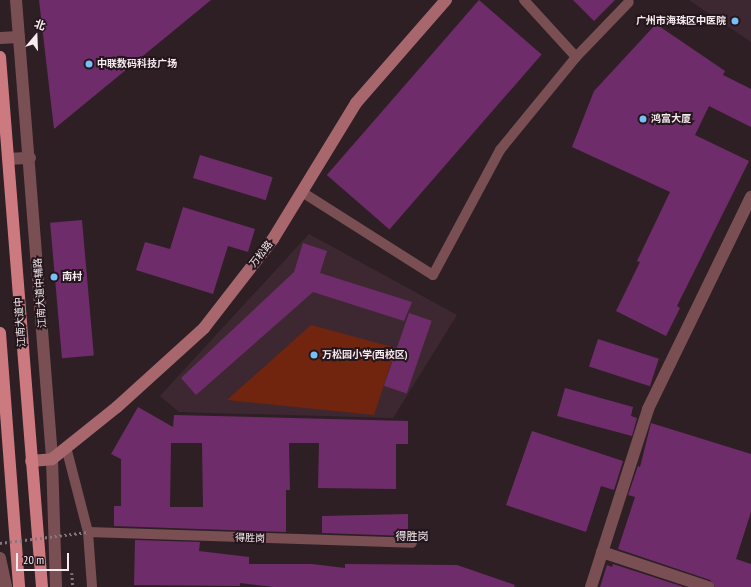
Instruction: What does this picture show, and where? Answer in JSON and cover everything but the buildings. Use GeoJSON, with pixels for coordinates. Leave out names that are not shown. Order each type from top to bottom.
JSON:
{"type":"FeatureCollection","features":[{"type":"Feature","properties":{"kind":"main road","name":"江南大道中"},"geometry":{"type":"LineString","coordinates":[[0,57],[42,587]]}},
{"type":"Feature","properties":{"kind":"main road","name":"江南大道中"},"geometry":{"type":"LineString","coordinates":[[0,333],[4,436],[19,587]]}},
{"type":"Feature","properties":{"kind":"street","name":"江南大道中辅路"},"geometry":{"type":"LineString","coordinates":[[16,0],[30,158],[52,459],[56,587]]}},
{"type":"Feature","properties":{"kind":"street","name":"万松路"},"geometry":{"type":"LineString","coordinates":[[52,459],[117,407],[204,328],[273,239],[356,103],[446,0]]}},
{"type":"Feature","properties":{"kind":"street"},"geometry":{"type":"LineString","coordinates":[[0,38],[19,37]]}},
{"type":"Feature","properties":{"kind":"street"},"geometry":{"type":"LineString","coordinates":[[8,159],[30,158]]}},
{"type":"Feature","properties":{"kind":"street"},"geometry":{"type":"LineString","coordinates":[[591,587],[648,409],[751,197]]}},
{"type":"Feature","properties":{"kind":"street"},"geometry":{"type":"LineString","coordinates":[[31,461],[52,459]]}},
{"type":"Feature","properties":{"kind":"street"},"geometry":{"type":"LineString","coordinates":[[602,552],[708,587]]}},
{"type":"Feature","properties":{"kind":"street"},"geometry":{"type":"LineString","coordinates":[[0,558],[6,587]]}},
{"type":"Feature","properties":{"kind":"lane"},"geometry":{"type":"LineString","coordinates":[[524,0],[576,57]]}},
{"type":"Feature","properties":{"kind":"lane"},"geometry":{"type":"LineString","coordinates":[[302,192],[433,276],[500,150],[576,57],[629,2]]}},
{"type":"Feature","properties":{"kind":"lane"},"geometry":{"type":"LineString","coordinates":[[66,447],[88,532],[92,587]]}},
{"type":"Feature","properties":{"kind":"lane","name":"得胜岗"},"geometry":{"type":"LineString","coordinates":[[88,532],[412,543]]}},
{"type":"Feature","properties":{"kind":"path"},"geometry":{"type":"LineString","coordinates":[[0,543],[88,532]]}},
{"type":"Feature","properties":{"kind":"path"},"geometry":{"type":"LineString","coordinates":[[72,569],[73,587]]}},
{"type":"Feature","properties":{"kind":"shaded area","name":"广州市海珠区中医院"},"geometry":{"type":"Polygon","coordinates":[[[689,0],[751,0],[751,42],[689,0]]]}},
{"type":"Feature","properties":{"kind":"shaded area","name":"万松园小学(西校区)"},"geometry":{"type":"Polygon","coordinates":[[[309,234],[457,315],[393,418],[179,412],[160,396],[309,234]]]}},
{"type":"Feature","properties":{"kind":"shaded area"},"geometry":{"type":"Polygon","coordinates":[[[311,325],[396,348],[374,415],[227,400],[311,325]]]}},
{"type":"Feature","properties":{"kind":"place","name":"广州市海珠区中医院"},"geometry":{"type":"Point","coordinates":[735,21]}},
{"type":"Feature","properties":{"kind":"place","name":"中联数码科技广场"},"geometry":{"type":"Point","coordinates":[89,64]}},
{"type":"Feature","properties":{"kind":"place","name":"鸿富大厦"},"geometry":{"type":"Point","coordinates":[643,119]}},
{"type":"Feature","properties":{"kind":"place","name":"南村"},"geometry":{"type":"Point","coordinates":[54,277]}},
{"type":"Feature","properties":{"kind":"place","name":"万松园小学(西校区)"},"geometry":{"type":"Point","coordinates":[314,355]}},
{"type":"Feature","properties":{"kind":"district","name":"得胜岗"},"geometry":{"type":"Point","coordinates":[412,536]}}]}
